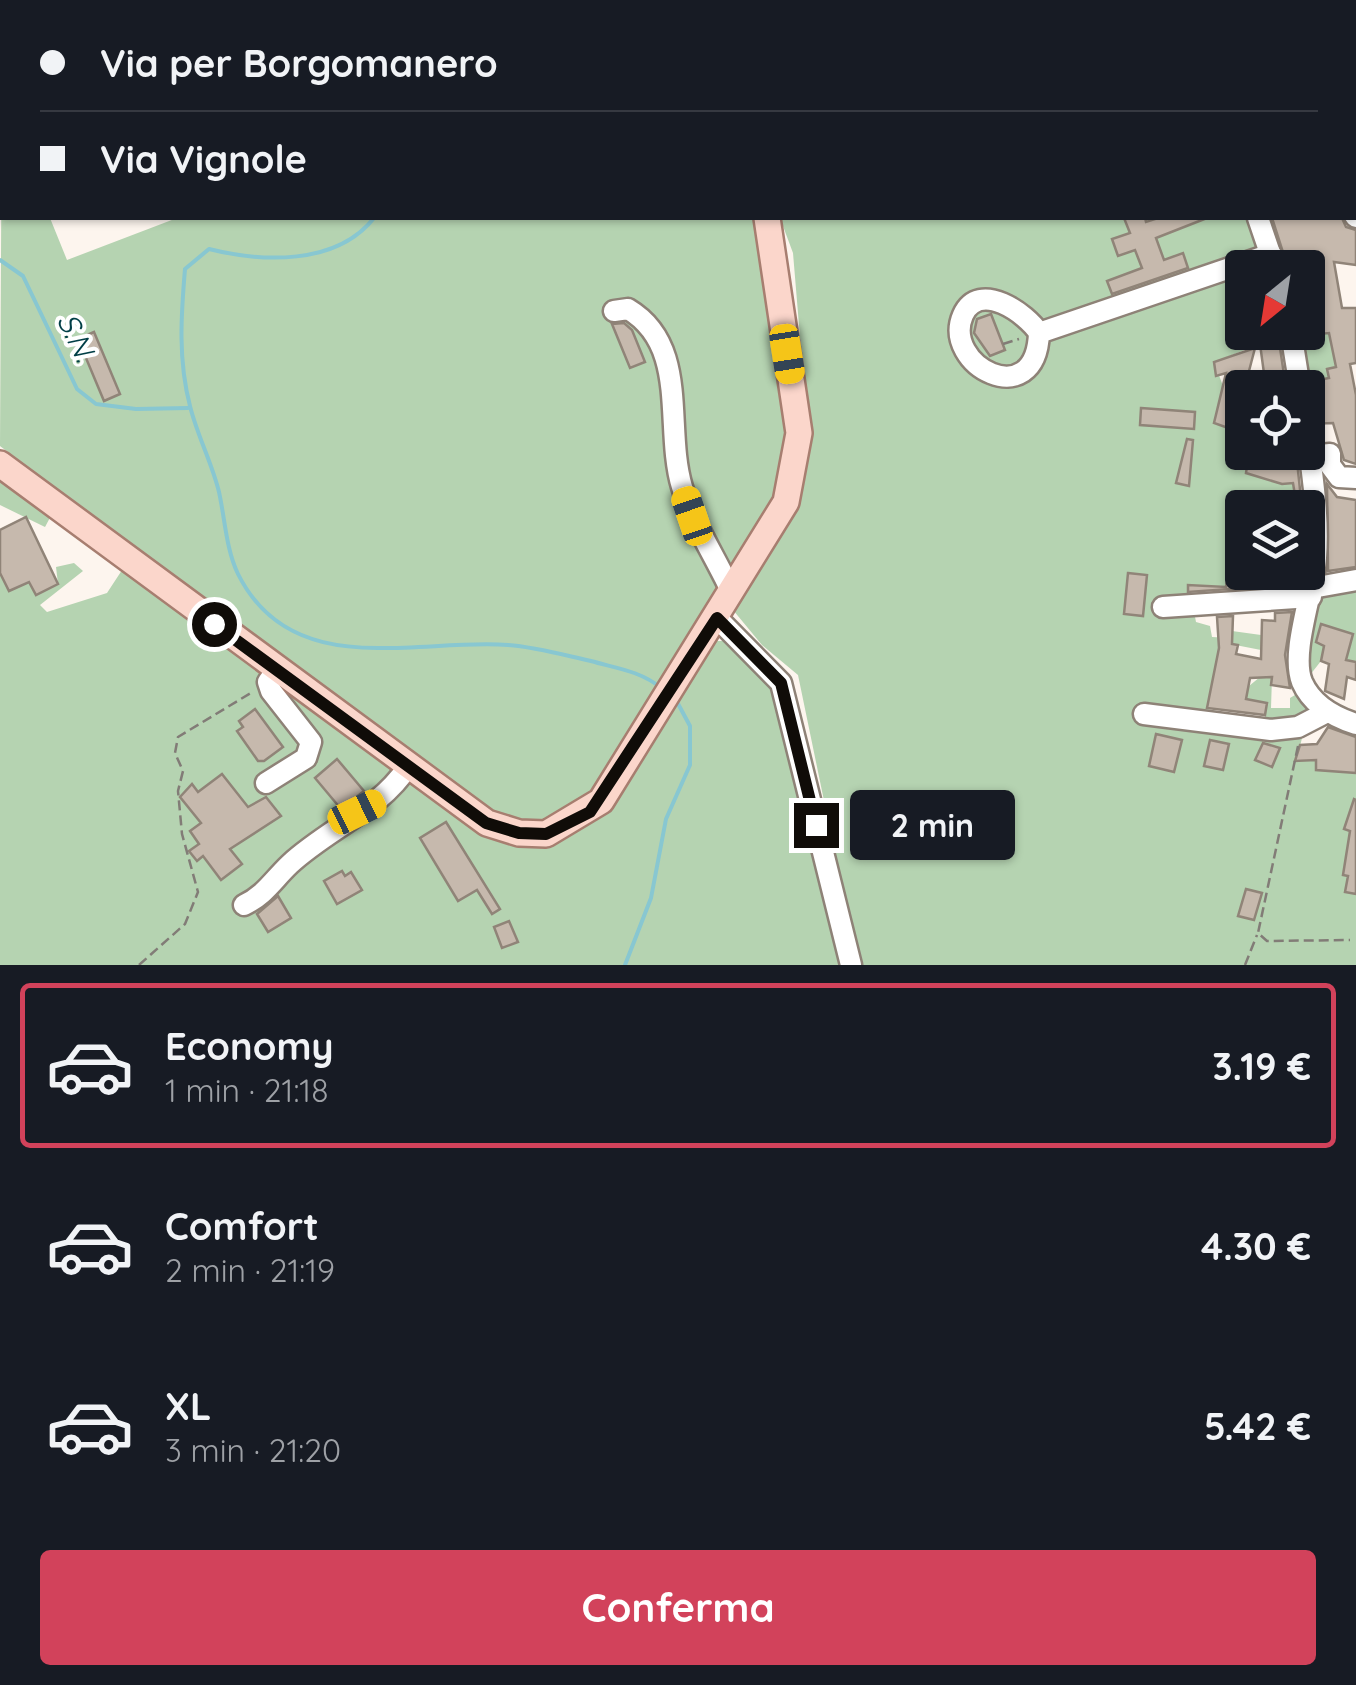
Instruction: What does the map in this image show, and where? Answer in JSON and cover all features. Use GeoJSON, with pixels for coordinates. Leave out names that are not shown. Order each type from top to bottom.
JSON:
{"type":"FeatureCollection","features":[{"type":"Feature","properties":{"kind":"main road"},"geometry":{"type":"LineString","coordinates":[[0,464],[272,676],[408,765],[486,823],[519,833],[546,834],[601,801],[786,502],[799,432],[767,220]]}},
{"type":"Feature","properties":{"kind":"street"},"geometry":{"type":"LineString","coordinates":[[1259,220],[1269,250]]}},
{"type":"Feature","properties":{"kind":"street"},"geometry":{"type":"LineString","coordinates":[[1039,334],[1225,276]]}},
{"type":"Feature","properties":{"kind":"street"},"geometry":{"type":"LineString","coordinates":[[614,311],[628,309],[645,319],[662,340],[681,484],[732,593]]}},
{"type":"Feature","properties":{"kind":"street"},"geometry":{"type":"LineString","coordinates":[[1325,453],[1330,454],[1330,466],[1339,476],[1356,478]]}},
{"type":"Feature","properties":{"kind":"street"},"geometry":{"type":"LineString","coordinates":[[1311,470],[1318,524],[1300,655],[1302,680],[1317,717]]}},
{"type":"Feature","properties":{"kind":"street"},"geometry":{"type":"LineString","coordinates":[[1162,607],[1311,593],[1356,580]]}},
{"type":"Feature","properties":{"kind":"street"},"geometry":{"type":"LineString","coordinates":[[717,618],[781,683],[852,965]]}},
{"type":"Feature","properties":{"kind":"street"},"geometry":{"type":"LineString","coordinates":[[266,783],[306,758],[311,742],[272,676]]}},
{"type":"Feature","properties":{"kind":"street"},"geometry":{"type":"LineString","coordinates":[[1144,714],[1270,730],[1317,717],[1356,724]]}},
{"type":"Feature","properties":{"kind":"street"},"geometry":{"type":"LineString","coordinates":[[244,905],[263,896],[288,865],[357,812],[382,800],[408,765]]}},
{"type":"Feature","properties":{"kind":"path"},"geometry":{"type":"LineString","coordinates":[[140,965],[185,924],[198,892],[182,834],[178,791],[183,771],[175,753],[178,737],[272,676]]}},
{"type":"Feature","properties":{"kind":"path"},"geometry":{"type":"LineString","coordinates":[[1245,965],[1258,933],[1274,843],[1317,717]]}},
{"type":"Feature","properties":{"kind":"path"},"geometry":{"type":"LineString","coordinates":[[1258,933],[1267,941],[1350,940]]}},
{"type":"Feature","properties":{"kind":"green space"},"geometry":{"type":"Polygon","coordinates":[[[1,220],[51,220],[67,260],[172,220],[761,220],[792,405],[778,497],[595,791],[563,821],[509,825],[280,660],[0,446],[1,220]]]}},
{"type":"Feature","properties":{"kind":"green space"},"geometry":{"type":"Polygon","coordinates":[[[781,220],[1256,220],[1266,250],[1225,250],[1225,350],[1245,350],[1214,362],[1223,386],[1214,423],[1225,427],[1225,470],[1284,470],[1281,484],[1297,482],[1297,490],[1225,490],[1225,587],[1189,585],[1196,622],[1210,626],[1212,637],[1231,638],[1232,631],[1261,635],[1261,650],[1220,642],[1207,709],[1264,721],[1267,703],[1229,695],[1232,682],[1249,686],[1260,677],[1272,677],[1271,708],[1290,708],[1290,698],[1300,692],[1321,711],[1305,727],[1296,761],[1316,760],[1316,770],[1356,773],[1356,965],[858,965],[798,675],[762,645],[733,610],[808,433],[793,253],[781,220]]]}},
{"type":"Feature","properties":{"kind":"green space"},"geometry":{"type":"Polygon","coordinates":[[[1325,324],[1336,367],[1327,369],[1329,378],[1325,379],[1325,370],[1300,370],[1297,350],[1325,350],[1325,324]]]}},
{"type":"Feature","properties":{"kind":"green space"},"geometry":{"type":"Polygon","coordinates":[[[0,471],[53,512],[45,527],[0,505],[0,471]]]}},
{"type":"Feature","properties":{"kind":"green space"},"geometry":{"type":"Polygon","coordinates":[[[74,563],[83,571],[40,605],[47,612],[107,593],[126,564],[490,832],[593,816],[702,641],[728,641],[774,688],[839,965],[0,965],[0,573],[9,591],[29,582],[36,595],[58,584],[56,567],[74,563]]]}},
{"type":"Feature","properties":{"kind":"green space"},"geometry":{"type":"Polygon","coordinates":[[[1356,582],[1356,662],[1346,660],[1353,634],[1322,624],[1316,641],[1324,646],[1321,661],[1306,680],[1314,590],[1356,582]]]}},
{"type":"Feature","properties":{"kind":"building"},"geometry":{"type":"Polygon","coordinates":[[[1125,220],[1202,220],[1156,238],[1164,260],[1183,253],[1188,268],[1112,294],[1107,281],[1142,268],[1135,250],[1118,256],[1112,239],[1130,233],[1125,220]]]}},
{"type":"Feature","properties":{"kind":"building"},"geometry":{"type":"Polygon","coordinates":[[[1273,220],[1343,220],[1346,227],[1356,230],[1356,265],[1334,262],[1342,308],[1356,308],[1356,363],[1350,364],[1356,395],[1356,464],[1344,460],[1333,423],[1325,423],[1325,379],[1329,378],[1327,369],[1336,367],[1329,333],[1325,333],[1325,250],[1282,250],[1273,220]]]}},
{"type":"Feature","properties":{"kind":"building"},"geometry":{"type":"Polygon","coordinates":[[[991,314],[1005,350],[990,356],[974,333],[977,319],[991,314]]]}},
{"type":"Feature","properties":{"kind":"building"},"geometry":{"type":"Polygon","coordinates":[[[624,323],[632,330],[645,362],[630,368],[612,324],[624,323]]]}},
{"type":"Feature","properties":{"kind":"building"},"geometry":{"type":"Polygon","coordinates":[[[94,332],[120,394],[104,401],[78,339],[94,332]]]}},
{"type":"Feature","properties":{"kind":"building"},"geometry":{"type":"Polygon","coordinates":[[[1254,350],[1249,370],[1225,370],[1216,376],[1214,362],[1254,350]]]}},
{"type":"Feature","properties":{"kind":"building"},"geometry":{"type":"Polygon","coordinates":[[[1261,350],[1280,350],[1283,370],[1264,370],[1261,350]]]}},
{"type":"Feature","properties":{"kind":"building"},"geometry":{"type":"Polygon","coordinates":[[[1225,377],[1225,427],[1214,423],[1225,377]]]}},
{"type":"Feature","properties":{"kind":"building"},"geometry":{"type":"Polygon","coordinates":[[[1141,408],[1195,412],[1194,429],[1140,425],[1141,408]]]}},
{"type":"Feature","properties":{"kind":"building"},"geometry":{"type":"Polygon","coordinates":[[[1187,439],[1193,440],[1189,486],[1176,483],[1187,439]]]}},
{"type":"Feature","properties":{"kind":"building"},"geometry":{"type":"Polygon","coordinates":[[[1298,470],[1300,490],[1294,490],[1293,483],[1282,484],[1246,473],[1298,470]]]}},
{"type":"Feature","properties":{"kind":"building"},"geometry":{"type":"Polygon","coordinates":[[[1327,484],[1337,497],[1356,500],[1356,567],[1328,571],[1327,484]]]}},
{"type":"Feature","properties":{"kind":"building"},"geometry":{"type":"Polygon","coordinates":[[[26,517],[58,584],[36,595],[29,582],[9,591],[0,573],[0,530],[26,517]]]}},
{"type":"Feature","properties":{"kind":"building"},"geometry":{"type":"Polygon","coordinates":[[[1128,573],[1147,575],[1143,616],[1124,614],[1128,573]]]}},
{"type":"Feature","properties":{"kind":"building"},"geometry":{"type":"Polygon","coordinates":[[[1188,585],[1225,587],[1225,589],[1188,592],[1188,585]]]}},
{"type":"Feature","properties":{"kind":"building"},"geometry":{"type":"Polygon","coordinates":[[[1292,612],[1285,655],[1290,688],[1271,685],[1272,677],[1250,678],[1246,699],[1267,703],[1265,715],[1207,708],[1219,648],[1217,617],[1233,616],[1232,644],[1238,645],[1236,654],[1261,659],[1262,620],[1275,621],[1275,613],[1292,612]]]}},
{"type":"Feature","properties":{"kind":"building"},"geometry":{"type":"Polygon","coordinates":[[[1321,624],[1353,634],[1346,660],[1356,662],[1356,680],[1347,677],[1344,699],[1325,691],[1329,664],[1321,661],[1324,646],[1316,642],[1321,624]]]}},
{"type":"Feature","properties":{"kind":"building"},"geometry":{"type":"Polygon","coordinates":[[[255,709],[283,747],[264,761],[258,761],[237,731],[243,727],[239,721],[255,709]]]}},
{"type":"Feature","properties":{"kind":"building"},"geometry":{"type":"Polygon","coordinates":[[[1328,727],[1356,737],[1356,773],[1316,770],[1316,760],[1295,761],[1300,745],[1317,744],[1328,727]]]}},
{"type":"Feature","properties":{"kind":"building"},"geometry":{"type":"Polygon","coordinates":[[[1156,734],[1182,740],[1174,772],[1149,766],[1156,734]]]}},
{"type":"Feature","properties":{"kind":"building"},"geometry":{"type":"Polygon","coordinates":[[[1210,740],[1229,744],[1223,770],[1204,766],[1210,740]]]}},
{"type":"Feature","properties":{"kind":"building"},"geometry":{"type":"Polygon","coordinates":[[[1263,743],[1280,748],[1272,767],[1255,760],[1263,743]]]}},
{"type":"Feature","properties":{"kind":"building"},"geometry":{"type":"Polygon","coordinates":[[[337,759],[364,791],[341,809],[315,778],[337,759]]]}},
{"type":"Feature","properties":{"kind":"building"},"geometry":{"type":"Polygon","coordinates":[[[222,774],[248,807],[266,797],[281,816],[230,849],[242,864],[221,880],[203,856],[197,861],[189,851],[199,844],[190,831],[201,823],[180,797],[192,784],[198,792],[222,774]]]}},
{"type":"Feature","properties":{"kind":"building"},"geometry":{"type":"Polygon","coordinates":[[[1354,799],[1356,894],[1345,892],[1348,876],[1343,875],[1350,831],[1344,829],[1354,799]]]}},
{"type":"Feature","properties":{"kind":"building"},"geometry":{"type":"Polygon","coordinates":[[[446,822],[500,909],[492,914],[477,890],[458,901],[420,838],[446,822]]]}},
{"type":"Feature","properties":{"kind":"building"},"geometry":{"type":"Polygon","coordinates":[[[342,871],[345,876],[351,872],[362,890],[337,904],[324,881],[342,871]]]}},
{"type":"Feature","properties":{"kind":"building"},"geometry":{"type":"Polygon","coordinates":[[[1246,889],[1262,893],[1254,920],[1238,916],[1246,889]]]}},
{"type":"Feature","properties":{"kind":"building"},"geometry":{"type":"Polygon","coordinates":[[[278,896],[291,918],[268,932],[257,914],[278,896]]]}},
{"type":"Feature","properties":{"kind":"building"},"geometry":{"type":"Polygon","coordinates":[[[509,921],[518,942],[502,948],[494,927],[509,921]]]}},
{"type":"Feature","properties":{"kind":"waterway"},"geometry":{"type":"LineString","coordinates":[[372,220],[340,245],[319,252],[274,258],[209,249],[185,269],[182,338],[186,389],[216,481],[238,574],[261,608],[290,630],[323,642],[396,648],[518,646],[628,671],[661,688]]}},
{"type":"Feature","properties":{"kind":"waterway","name":"S.N."},"geometry":{"type":"LineString","coordinates":[[0,260],[23,276],[77,389],[96,404],[136,409],[188,408]]}},
{"type":"Feature","properties":{"kind":"waterway"},"geometry":{"type":"LineString","coordinates":[[625,965],[651,898],[666,819],[690,765],[690,726],[676,700]]}},
{"type":"Feature","properties":{"kind":"route"},"geometry":{"type":"LineString","coordinates":[[214,624],[486,823],[519,833],[546,834],[590,812],[601,801],[717,618],[781,683],[816,825]]}}]}
